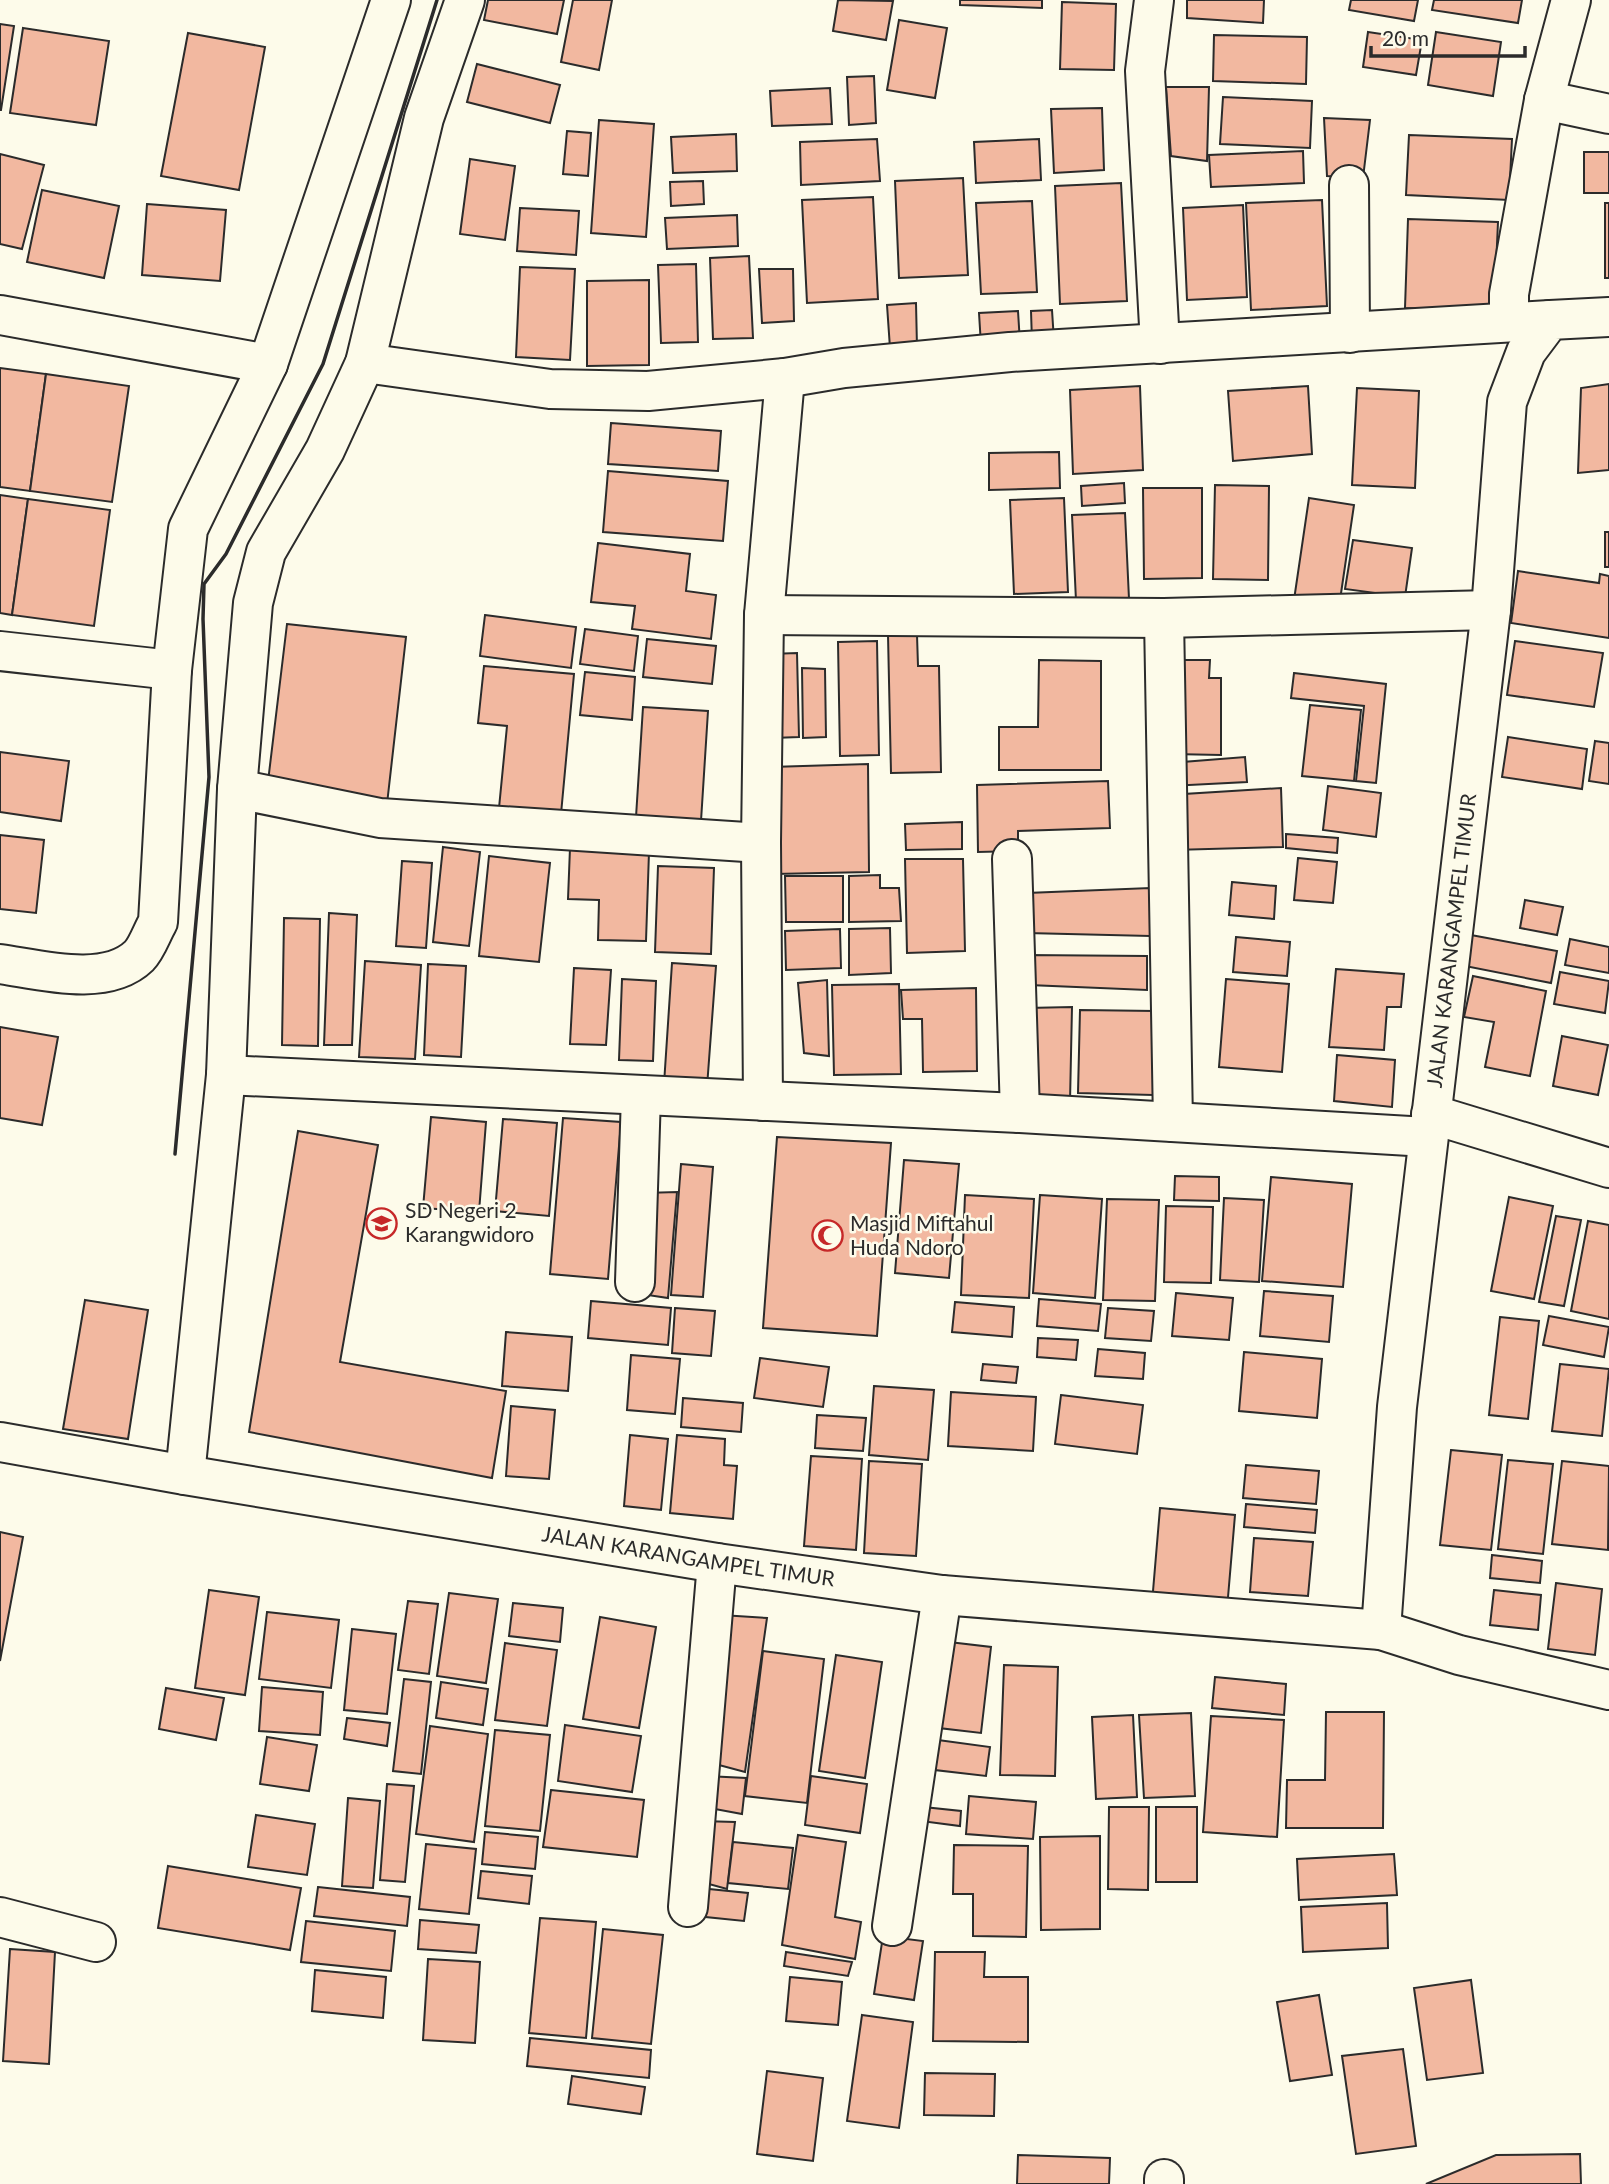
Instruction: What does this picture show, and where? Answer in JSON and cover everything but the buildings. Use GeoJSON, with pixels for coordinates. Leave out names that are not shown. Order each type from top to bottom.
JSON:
{"type":"FeatureCollection","features":[{"type":"Feature","properties":{"kind":"street"},"geometry":{"type":"LineString","coordinates":[[0,964],[69,974],[111,973],[140,955],[158,922],[172,670],[188,529],[268,364],[391,0]]}},
{"type":"Feature","properties":{"kind":"street"},"geometry":{"type":"LineString","coordinates":[[185,1475],[226,1075],[237,789],[253,603],[266,552],[325,450],[365,363],[424,118],[465,0]]}},
{"type":"Feature","properties":{"kind":"street"},"geometry":{"type":"LineString","coordinates":[[1154,0],[1145,71],[1160,344]]}},
{"type":"Feature","properties":{"kind":"street"},"geometry":{"type":"LineString","coordinates":[[1509,322],[1509,294],[1544,100],[1571,0]]}},
{"type":"Feature","properties":{"kind":"street"},"geometry":{"type":"LineString","coordinates":[[1544,100],[1609,114]]}},
{"type":"Feature","properties":{"kind":"street"},"geometry":{"type":"LineString","coordinates":[[1349,185],[1350,334]]}},
{"type":"Feature","properties":{"kind":"street"},"geometry":{"type":"LineString","coordinates":[[0,315],[268,364]]}},
{"type":"Feature","properties":{"kind":"street"},"geometry":{"type":"LineString","coordinates":[[365,363],[550,388],[649,391],[1010,352],[1609,317]]}},
{"type":"Feature","properties":{"kind":"street","name":"JALAN KARANGAMPEL TIMUR"},"geometry":{"type":"LineString","coordinates":[[1381,1630],[1397,1406],[1491,610],[1507,402],[1525,352],[1550,320]]}},
{"type":"Feature","properties":{"kind":"street"},"geometry":{"type":"LineString","coordinates":[[763,1101],[761,843],[764,615],[785,378]]}},
{"type":"Feature","properties":{"kind":"street"},"geometry":{"type":"LineString","coordinates":[[764,615],[1164,618],[1491,610]]}},
{"type":"Feature","properties":{"kind":"street"},"geometry":{"type":"LineString","coordinates":[[1164,618],[1172,1122]]}},
{"type":"Feature","properties":{"kind":"street"},"geometry":{"type":"LineString","coordinates":[[0,650],[172,670]]}},
{"type":"Feature","properties":{"kind":"street"},"geometry":{"type":"LineString","coordinates":[[237,789],[380,818],[761,843]]}},
{"type":"Feature","properties":{"kind":"street"},"geometry":{"type":"LineString","coordinates":[[1012,859],[1020,1113]]}},
{"type":"Feature","properties":{"kind":"street"},"geometry":{"type":"LineString","coordinates":[[226,1075],[1172,1122],[1429,1125],[1609,1168]]}},
{"type":"Feature","properties":{"kind":"street"},"geometry":{"type":"LineString","coordinates":[[635,1282],[641,1096]]}},
{"type":"Feature","properties":{"kind":"street","name":"JALAN KARANGAMPEL TIMUR"},"geometry":{"type":"LineString","coordinates":[[0,1442],[717,1563],[942,1595],[1381,1630],[1459,1655],[1609,1690]]}},
{"type":"Feature","properties":{"kind":"street"},"geometry":{"type":"LineString","coordinates":[[688,1907],[717,1563]]}},
{"type":"Feature","properties":{"kind":"street"},"geometry":{"type":"LineString","coordinates":[[892,1926],[942,1595]]}},
{"type":"Feature","properties":{"kind":"street"},"geometry":{"type":"LineString","coordinates":[[0,1917],[96,1942]]}},
{"type":"Feature","properties":{"kind":"wall"},"geometry":{"type":"LineString","coordinates":[[175,1154],[209,777],[204,584],[226,554],[323,364],[437,0]]}},
{"type":"Feature","properties":{"kind":"place","name":"SD Negeri 2 Karangwidoro"},"geometry":{"type":"Point","coordinates":[382,1223]}},
{"type":"Feature","properties":{"kind":"place","name":"Masjid Miftahul Huda Ndoro"},"geometry":{"type":"Point","coordinates":[827,1236]}}]}
